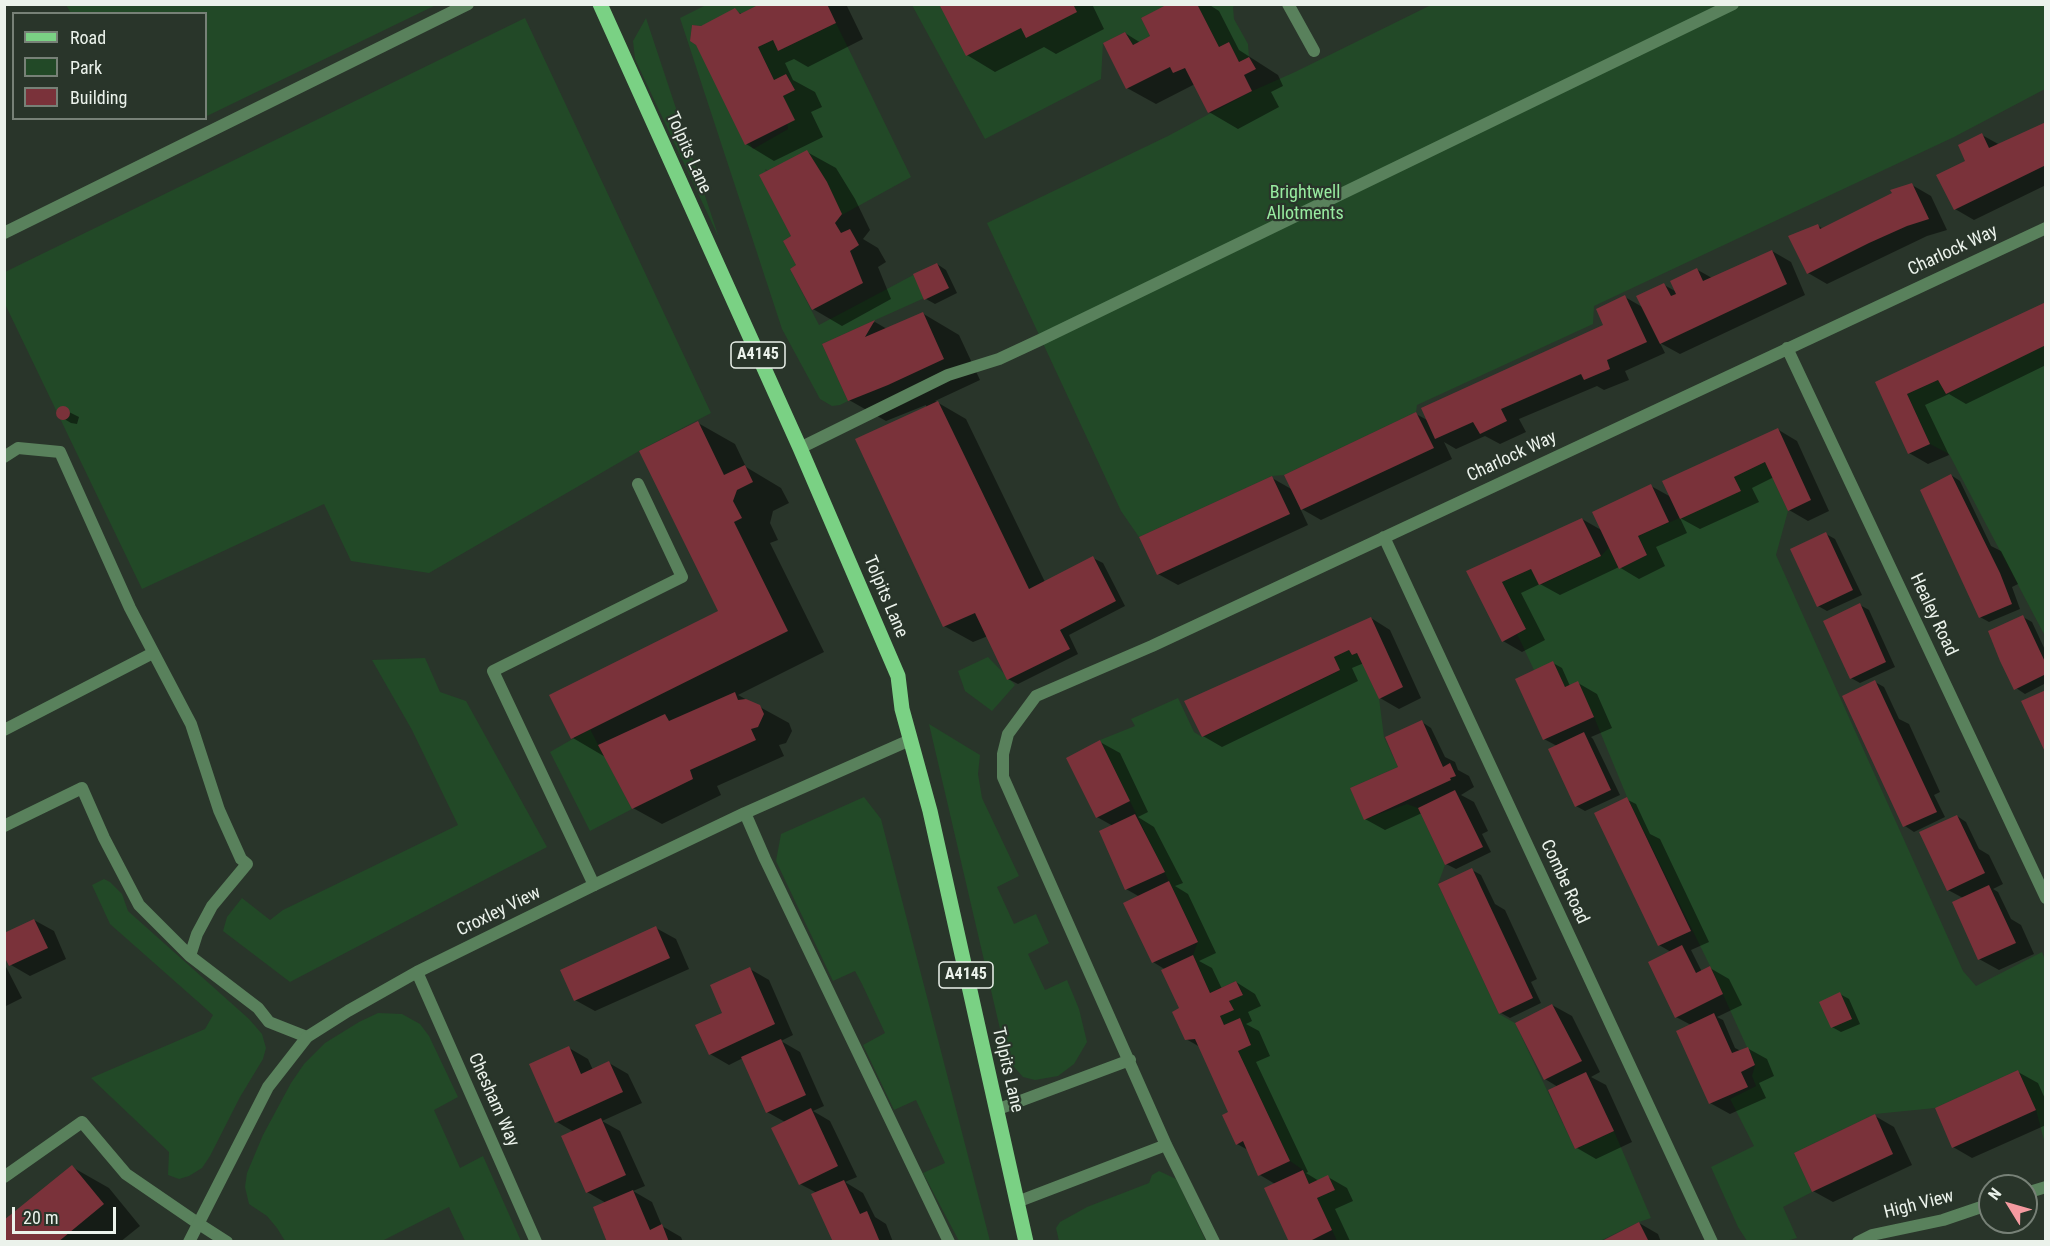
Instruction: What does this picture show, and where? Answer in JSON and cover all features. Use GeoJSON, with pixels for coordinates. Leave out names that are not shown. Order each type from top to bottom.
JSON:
{"type":"FeatureCollection","features":[{"type":"Feature","properties":{"kind":"main road","name":"Tolpits Lane"},"geometry":{"type":"LineString","coordinates":[[603,5],[800,448],[898,676],[902,709],[930,811],[1026,1242]]}},
{"type":"Feature","properties":{"kind":"street"},"geometry":{"type":"LineString","coordinates":[[4,233],[468,4]]}},
{"type":"Feature","properties":{"kind":"street"},"geometry":{"type":"LineString","coordinates":[[1288,4],[1314,51]]}},
{"type":"Feature","properties":{"kind":"street"},"geometry":{"type":"LineString","coordinates":[[800,448],[948,375],[999,359],[1042,339],[1734,4]]}},
{"type":"Feature","properties":{"kind":"street","name":"Charlock Way"},"geometry":{"type":"LineString","coordinates":[[1130,1060],[1003,777],[1003,754],[1008,734],[1036,696],[1152,646],[2046,228]]}},
{"type":"Feature","properties":{"kind":"street","name":"Healey Road"},"geometry":{"type":"LineString","coordinates":[[1787,348],[2046,898]]}},
{"type":"Feature","properties":{"kind":"street"},"geometry":{"type":"LineString","coordinates":[[4,457],[18,448],[60,452],[130,609],[191,724],[219,810],[241,859],[247,864],[212,906],[197,934],[190,956]]}},
{"type":"Feature","properties":{"kind":"street"},"geometry":{"type":"LineString","coordinates":[[594,885],[493,671],[682,577],[638,484]]}},
{"type":"Feature","properties":{"kind":"street","name":"Combe Road"},"geometry":{"type":"LineString","coordinates":[[1384,537],[1712,1242]]}},
{"type":"Feature","properties":{"kind":"street"},"geometry":{"type":"LineString","coordinates":[[4,730],[153,653]]}},
{"type":"Feature","properties":{"kind":"street","name":"Croxley View"},"geometry":{"type":"LineString","coordinates":[[189,1242],[268,1087],[307,1037],[417,972],[745,813],[910,740]]}},
{"type":"Feature","properties":{"kind":"street"},"geometry":{"type":"LineString","coordinates":[[4,826],[82,788],[104,838],[139,905],[190,956],[258,1008],[269,1022],[307,1037]]}},
{"type":"Feature","properties":{"kind":"street"},"geometry":{"type":"LineString","coordinates":[[745,813],[949,1242]]}},
{"type":"Feature","properties":{"kind":"street","name":"Chesham Way"},"geometry":{"type":"LineString","coordinates":[[417,972],[536,1242]]}},
{"type":"Feature","properties":{"kind":"street"},"geometry":{"type":"LineString","coordinates":[[996,1110],[1130,1060],[1166,1145],[1214,1242]]}},
{"type":"Feature","properties":{"kind":"street"},"geometry":{"type":"LineString","coordinates":[[4,1177],[82,1122],[126,1174],[227,1242]]}},
{"type":"Feature","properties":{"kind":"street"},"geometry":{"type":"LineString","coordinates":[[1017,1202],[1166,1145]]}},
{"type":"Feature","properties":{"kind":"street","name":"High View"},"geometry":{"type":"LineString","coordinates":[[1858,1242],[1872,1235],[1943,1220],[1978,1208]]}},
{"type":"Feature","properties":{"kind":"green space"},"geometry":{"type":"Polygon","coordinates":[[[66,5],[436,5],[207,116],[207,12],[70,12],[66,5]]]}},
{"type":"Feature","properties":{"kind":"green space"},"geometry":{"type":"Polygon","coordinates":[[[706,5],[760,5],[701,26],[692,25],[690,41],[696,45],[753,149],[788,129],[783,96],[795,90],[786,74],[774,80],[758,47],[773,40],[778,51],[836,23],[911,177],[842,215],[807,151],[769,171],[765,169],[766,172],[760,175],[791,236],[783,241],[796,265],[790,269],[819,325],[919,272],[931,295],[822,344],[848,401],[840,405],[832,406],[820,399],[782,329],[680,18],[706,5]]]}},
{"type":"Feature","properties":{"kind":"green space"},"geometry":{"type":"Polygon","coordinates":[[[912,5],[1168,5],[1141,18],[1150,36],[1133,45],[1125,32],[1103,43],[1101,79],[985,139],[912,5]]]}},
{"type":"Feature","properties":{"kind":"green space"},"geometry":{"type":"Polygon","coordinates":[[[1197,5],[1235,5],[1233,7],[1234,19],[1248,44],[1249,57],[1239,62],[1229,42],[1219,47],[1197,5]]]}},
{"type":"Feature","properties":{"kind":"green space","name":"Brightwell Allotments"},"geometry":{"type":"Polygon","coordinates":[[[1431,5],[2045,5],[2045,89],[1954,137],[1594,306],[1593,324],[1417,405],[1416,412],[1284,475],[1272,476],[1139,537],[1121,511],[987,223],[1431,5]]]}},
{"type":"Feature","properties":{"kind":"green space"},"geometry":{"type":"Polygon","coordinates":[[[525,18],[711,413],[639,451],[429,573],[351,561],[324,504],[142,589],[5,304],[5,272],[525,18]]]}},
{"type":"Feature","properties":{"kind":"green space"},"geometry":{"type":"Polygon","coordinates":[[[646,18],[719,238],[635,59],[633,41],[646,18]]]}},
{"type":"Feature","properties":{"kind":"green space"},"geometry":{"type":"Polygon","coordinates":[[[2045,345],[2045,636],[1949,454],[1930,444],[1907,394],[1938,380],[1946,394],[2045,345]]]}},
{"type":"Feature","properties":{"kind":"green space"},"geometry":{"type":"Polygon","coordinates":[[[1765,462],[1788,511],[1776,555],[1963,971],[1976,986],[2042,952],[2045,960],[2045,1144],[2036,1110],[2018,1070],[1935,1108],[1875,1114],[1794,1153],[1812,1192],[1783,1207],[1797,1238],[1786,1241],[1747,1241],[1738,1227],[1711,1167],[1754,1146],[1730,1099],[1756,1086],[1752,1076],[1755,1065],[1710,966],[1627,797],[1594,717],[1565,687],[1534,670],[1517,634],[1526,629],[1502,582],[1531,569],[1540,585],[1601,556],[1609,547],[1619,569],[1647,555],[1638,536],[1741,491],[1734,477],[1765,462]]]}},
{"type":"Feature","properties":{"kind":"green space"},"geometry":{"type":"Polygon","coordinates":[[[1349,650],[1352,655],[1357,653],[1379,698],[1384,737],[1398,767],[1350,788],[1365,819],[1407,804],[1418,808],[1445,865],[1438,884],[1499,1014],[1515,1023],[1575,1149],[1614,1131],[1651,1218],[1600,1241],[1337,1241],[1317,1198],[1335,1190],[1328,1176],[1309,1184],[1303,1170],[1290,1161],[1238,1051],[1251,1044],[1240,1019],[1224,1025],[1220,1016],[1233,1010],[1229,1001],[1243,994],[1236,981],[1210,993],[1193,955],[1198,941],[1100,740],[1135,726],[1131,719],[1178,698],[1194,732],[1202,737],[1339,671],[1334,657],[1349,650]]]}},
{"type":"Feature","properties":{"kind":"green space"},"geometry":{"type":"Polygon","coordinates":[[[988,657],[1015,685],[992,711],[965,691],[958,671],[988,657]]]}},
{"type":"Feature","properties":{"kind":"green space"},"geometry":{"type":"Polygon","coordinates":[[[425,658],[440,692],[466,701],[547,847],[290,982],[223,931],[227,917],[242,898],[270,920],[283,910],[458,825],[412,730],[372,660],[425,658]]]}},
{"type":"Feature","properties":{"kind":"green space"},"geometry":{"type":"Polygon","coordinates":[[[929,724],[980,755],[978,774],[982,798],[1019,876],[997,887],[1014,924],[1036,914],[1049,943],[1028,954],[1045,990],[1067,980],[1079,1009],[1087,1042],[1074,1064],[1058,1076],[1035,1080],[1023,1077],[1007,1059],[929,724]]]}},
{"type":"Feature","properties":{"kind":"green space"},"geometry":{"type":"Polygon","coordinates":[[[590,729],[632,809],[590,831],[550,752],[590,729]]]}},
{"type":"Feature","properties":{"kind":"green space"},"geometry":{"type":"Polygon","coordinates":[[[864,797],[881,819],[990,1241],[959,1241],[923,1173],[945,1163],[916,1100],[894,1110],[863,1045],[885,1033],[862,984],[855,971],[833,981],[776,861],[781,834],[864,797]]]}},
{"type":"Feature","properties":{"kind":"green space"},"geometry":{"type":"Polygon","coordinates":[[[104,879],[122,894],[128,911],[249,1019],[262,1034],[266,1048],[263,1059],[240,1097],[210,1156],[202,1168],[179,1179],[168,1175],[169,1152],[91,1078],[205,1029],[213,1015],[110,924],[92,885],[104,879]]]}},
{"type":"Feature","properties":{"kind":"green space"},"geometry":{"type":"Polygon","coordinates":[[[378,1013],[402,1014],[420,1024],[429,1036],[458,1097],[434,1110],[460,1168],[483,1156],[521,1241],[465,1241],[449,1207],[382,1241],[285,1241],[267,1216],[249,1204],[245,1187],[247,1173],[263,1135],[291,1083],[304,1064],[325,1043],[378,1013]]]}},
{"type":"Feature","properties":{"kind":"green space"},"geometry":{"type":"Polygon","coordinates":[[[1159,1171],[1176,1179],[1206,1241],[1059,1241],[1056,1228],[1060,1222],[1087,1207],[1149,1183],[1152,1175],[1159,1171]]]}},
{"type":"Feature","properties":{"kind":"building"},"geometry":{"type":"Polygon","coordinates":[[[760,4],[827,4],[836,23],[778,51],[773,40],[758,47],[774,80],[786,74],[795,90],[783,96],[795,120],[745,145],[696,45],[690,41],[692,25],[701,26],[735,8],[740,14],[760,4]]]}},
{"type":"Feature","properties":{"kind":"building"},"geometry":{"type":"Polygon","coordinates":[[[939,4],[1073,4],[1077,12],[1026,38],[1021,28],[966,56],[939,4]]]}},
{"type":"Feature","properties":{"kind":"building"},"geometry":{"type":"Polygon","coordinates":[[[1168,4],[1197,4],[1219,47],[1229,42],[1239,62],[1249,57],[1256,69],[1244,75],[1252,91],[1208,113],[1185,68],[1173,73],[1170,67],[1126,89],[1103,43],[1125,32],[1133,45],[1150,36],[1141,18],[1168,4]]]}},
{"type":"Feature","properties":{"kind":"building"},"geometry":{"type":"Polygon","coordinates":[[[2046,122],[2046,165],[1954,210],[1936,175],[1965,161],[1958,145],[1982,133],[1989,148],[2046,122]]]}},
{"type":"Feature","properties":{"kind":"building"},"geometry":{"type":"Polygon","coordinates":[[[807,150],[827,182],[842,214],[835,223],[841,233],[850,229],[859,245],[850,251],[863,283],[812,310],[790,269],[796,265],[783,241],[791,236],[759,175],[807,150]]]}},
{"type":"Feature","properties":{"kind":"building"},"geometry":{"type":"Polygon","coordinates":[[[1912,183],[1929,219],[1869,243],[1807,274],[1788,236],[1818,224],[1820,229],[1892,193],[1890,190],[1912,183]]]}},
{"type":"Feature","properties":{"kind":"building"},"geometry":{"type":"Polygon","coordinates":[[[1772,250],[1787,284],[1660,344],[1636,296],[1664,283],[1671,296],[1676,294],[1670,281],[1697,268],[1703,281],[1772,250]]]}},
{"type":"Feature","properties":{"kind":"building"},"geometry":{"type":"Polygon","coordinates":[[[937,263],[949,288],[924,300],[913,274],[937,263]]]}},
{"type":"Feature","properties":{"kind":"building"},"geometry":{"type":"Polygon","coordinates":[[[1625,295],[1647,342],[1607,360],[1610,369],[1584,380],[1581,374],[1501,409],[1507,421],[1480,434],[1473,422],[1435,439],[1421,408],[1603,325],[1596,309],[1625,295]]]}},
{"type":"Feature","properties":{"kind":"building"},"geometry":{"type":"Polygon","coordinates":[[[2046,302],[2046,345],[1946,394],[1938,380],[1907,394],[1930,444],[1908,454],[1875,382],[2046,302]]]}},
{"type":"Feature","properties":{"kind":"building"},"geometry":{"type":"Polygon","coordinates":[[[923,312],[944,359],[848,401],[822,344],[875,320],[865,337],[923,312]]]}},
{"type":"Feature","properties":{"kind":"building"},"geometry":{"type":"Polygon","coordinates":[[[938,401],[1029,589],[1093,556],[1116,601],[1060,630],[1070,649],[1007,680],[975,613],[943,627],[855,439],[938,401]]]}},
{"type":"Feature","properties":{"kind":"building"},"geometry":{"type":"Polygon","coordinates":[[[63,406],[68,408],[70,413],[68,418],[63,420],[58,418],[56,413],[58,408],[63,406]]]}},
{"type":"Feature","properties":{"kind":"building"},"geometry":{"type":"Polygon","coordinates":[[[1416,412],[1434,448],[1301,510],[1284,475],[1416,412]]]}},
{"type":"Feature","properties":{"kind":"building"},"geometry":{"type":"Polygon","coordinates":[[[698,421],[724,475],[745,465],[753,482],[737,490],[733,501],[742,518],[734,522],[788,631],[571,739],[549,695],[718,611],[639,451],[698,421]]]}},
{"type":"Feature","properties":{"kind":"building"},"geometry":{"type":"Polygon","coordinates":[[[1778,428],[1811,500],[1788,511],[1765,462],[1734,477],[1741,491],[1680,519],[1662,481],[1778,428]]]}},
{"type":"Feature","properties":{"kind":"building"},"geometry":{"type":"Polygon","coordinates":[[[1951,474],[2000,573],[2012,604],[1979,618],[1920,490],[1951,474]]]}},
{"type":"Feature","properties":{"kind":"building"},"geometry":{"type":"Polygon","coordinates":[[[1272,476],[1290,514],[1157,575],[1139,537],[1272,476]]]}},
{"type":"Feature","properties":{"kind":"building"},"geometry":{"type":"Polygon","coordinates":[[[1651,484],[1669,522],[1638,536],[1647,555],[1619,569],[1592,512],[1651,484]]]}},
{"type":"Feature","properties":{"kind":"building"},"geometry":{"type":"Polygon","coordinates":[[[1582,518],[1601,556],[1539,585],[1531,569],[1502,582],[1526,629],[1502,642],[1466,571],[1582,518]]]}},
{"type":"Feature","properties":{"kind":"building"},"geometry":{"type":"Polygon","coordinates":[[[1826,532],[1853,590],[1817,607],[1790,549],[1826,532]]]}},
{"type":"Feature","properties":{"kind":"building"},"geometry":{"type":"Polygon","coordinates":[[[1860,603],[1886,662],[1850,679],[1823,621],[1860,603]]]}},
{"type":"Feature","properties":{"kind":"building"},"geometry":{"type":"Polygon","coordinates":[[[2023,615],[2046,664],[2046,674],[2014,690],[1988,631],[2023,615]]]}},
{"type":"Feature","properties":{"kind":"building"},"geometry":{"type":"Polygon","coordinates":[[[1371,617],[1403,687],[1379,699],[1357,653],[1352,655],[1349,650],[1334,657],[1340,670],[1202,737],[1184,701],[1371,617]]]}},
{"type":"Feature","properties":{"kind":"building"},"geometry":{"type":"Polygon","coordinates":[[[1553,661],[1565,687],[1578,681],[1594,717],[1543,740],[1515,679],[1553,661]]]}},
{"type":"Feature","properties":{"kind":"building"},"geometry":{"type":"Polygon","coordinates":[[[1875,680],[1937,812],[1903,827],[1842,696],[1875,680]]]}},
{"type":"Feature","properties":{"kind":"building"},"geometry":{"type":"Polygon","coordinates":[[[2046,690],[2046,754],[2021,701],[2046,690]]]}},
{"type":"Feature","properties":{"kind":"building"},"geometry":{"type":"Polygon","coordinates":[[[735,692],[738,700],[746,699],[760,705],[764,714],[758,727],[751,729],[756,740],[690,770],[693,779],[632,809],[598,745],[665,714],[669,721],[735,692]]]}},
{"type":"Feature","properties":{"kind":"building"},"geometry":{"type":"Polygon","coordinates":[[[1422,720],[1443,767],[1450,763],[1456,776],[1364,820],[1350,788],[1398,767],[1385,737],[1422,720]]]}},
{"type":"Feature","properties":{"kind":"building"},"geometry":{"type":"Polygon","coordinates":[[[1584,732],[1611,790],[1575,807],[1548,749],[1584,732]]]}},
{"type":"Feature","properties":{"kind":"building"},"geometry":{"type":"Polygon","coordinates":[[[1100,740],[1130,801],[1096,818],[1066,758],[1100,740]]]}},
{"type":"Feature","properties":{"kind":"building"},"geometry":{"type":"Polygon","coordinates":[[[1455,790],[1483,847],[1445,865],[1418,808],[1455,790]]]}},
{"type":"Feature","properties":{"kind":"building"},"geometry":{"type":"Polygon","coordinates":[[[1627,797],[1691,931],[1658,946],[1594,813],[1627,797]]]}},
{"type":"Feature","properties":{"kind":"building"},"geometry":{"type":"Polygon","coordinates":[[[1135,814],[1165,872],[1125,890],[1099,831],[1135,814]]]}},
{"type":"Feature","properties":{"kind":"building"},"geometry":{"type":"Polygon","coordinates":[[[1957,815],[1985,873],[1947,891],[1919,832],[1957,815]]]}},
{"type":"Feature","properties":{"kind":"building"},"geometry":{"type":"Polygon","coordinates":[[[1472,868],[1533,998],[1499,1014],[1438,884],[1472,868]]]}},
{"type":"Feature","properties":{"kind":"building"},"geometry":{"type":"Polygon","coordinates":[[[1169,881],[1198,942],[1152,963],[1123,903],[1169,881]]]}},
{"type":"Feature","properties":{"kind":"building"},"geometry":{"type":"Polygon","coordinates":[[[1989,885],[2016,943],[1978,960],[1952,902],[1989,885]]]}},
{"type":"Feature","properties":{"kind":"building"},"geometry":{"type":"Polygon","coordinates":[[[34,919],[48,948],[9,966],[4,956],[4,933],[34,919]]]}},
{"type":"Feature","properties":{"kind":"building"},"geometry":{"type":"Polygon","coordinates":[[[656,926],[670,958],[574,1001],[560,970],[656,926]]]}},
{"type":"Feature","properties":{"kind":"building"},"geometry":{"type":"Polygon","coordinates":[[[1682,945],[1696,973],[1710,966],[1723,994],[1675,1018],[1648,962],[1682,945]]]}},
{"type":"Feature","properties":{"kind":"building"},"geometry":{"type":"Polygon","coordinates":[[[1193,955],[1210,993],[1236,981],[1243,995],[1229,1001],[1234,1010],[1220,1016],[1224,1025],[1240,1018],[1251,1045],[1238,1051],[1290,1161],[1258,1176],[1243,1141],[1236,1145],[1222,1115],[1228,1112],[1195,1039],[1185,1040],[1172,1012],[1179,1008],[1161,970],[1193,955]]]}},
{"type":"Feature","properties":{"kind":"building"},"geometry":{"type":"Polygon","coordinates":[[[750,967],[775,1024],[709,1055],[695,1025],[722,1013],[710,985],[750,967]]]}},
{"type":"Feature","properties":{"kind":"building"},"geometry":{"type":"Polygon","coordinates":[[[1840,992],[1852,1019],[1831,1028],[1819,1002],[1840,992]]]}},
{"type":"Feature","properties":{"kind":"building"},"geometry":{"type":"Polygon","coordinates":[[[1552,1004],[1582,1061],[1544,1080],[1515,1023],[1552,1004]]]}},
{"type":"Feature","properties":{"kind":"building"},"geometry":{"type":"Polygon","coordinates":[[[1714,1013],[1732,1053],[1748,1047],[1755,1065],[1741,1072],[1748,1087],[1709,1104],[1676,1031],[1714,1013]]]}},
{"type":"Feature","properties":{"kind":"building"},"geometry":{"type":"Polygon","coordinates":[[[781,1039],[806,1095],[766,1113],[741,1057],[781,1039]]]}},
{"type":"Feature","properties":{"kind":"building"},"geometry":{"type":"Polygon","coordinates":[[[569,1046],[581,1074],[609,1061],[623,1092],[555,1123],[529,1064],[569,1046]]]}},
{"type":"Feature","properties":{"kind":"building"},"geometry":{"type":"Polygon","coordinates":[[[2018,1070],[2036,1110],[1952,1148],[1935,1108],[2018,1070]]]}},
{"type":"Feature","properties":{"kind":"building"},"geometry":{"type":"Polygon","coordinates":[[[1586,1072],[1614,1131],[1575,1149],[1548,1090],[1586,1072]]]}},
{"type":"Feature","properties":{"kind":"building"},"geometry":{"type":"Polygon","coordinates":[[[811,1108],[838,1166],[799,1185],[771,1128],[811,1108]]]}},
{"type":"Feature","properties":{"kind":"building"},"geometry":{"type":"Polygon","coordinates":[[[1875,1114],[1893,1154],[1812,1192],[1794,1153],[1875,1114]]]}},
{"type":"Feature","properties":{"kind":"building"},"geometry":{"type":"Polygon","coordinates":[[[601,1118],[626,1175],[586,1193],[561,1136],[601,1118]]]}},
{"type":"Feature","properties":{"kind":"building"},"geometry":{"type":"Polygon","coordinates":[[[72,1165],[104,1204],[58,1242],[4,1242],[4,1220],[72,1165]]]}},
{"type":"Feature","properties":{"kind":"building"},"geometry":{"type":"Polygon","coordinates":[[[1303,1170],[1309,1184],[1328,1175],[1335,1190],[1317,1198],[1332,1230],[1308,1242],[1289,1242],[1264,1188],[1303,1170]]]}},
{"type":"Feature","properties":{"kind":"building"},"geometry":{"type":"Polygon","coordinates":[[[844,1180],[860,1214],[867,1211],[880,1242],[833,1242],[811,1194],[844,1180]]]}},
{"type":"Feature","properties":{"kind":"building"},"geometry":{"type":"Polygon","coordinates":[[[633,1190],[650,1230],[662,1224],[669,1242],[607,1242],[593,1207],[633,1190]]]}},
{"type":"Feature","properties":{"kind":"building"},"geometry":{"type":"Polygon","coordinates":[[[1639,1222],[1649,1242],[1600,1242],[1639,1222]]]}}]}
